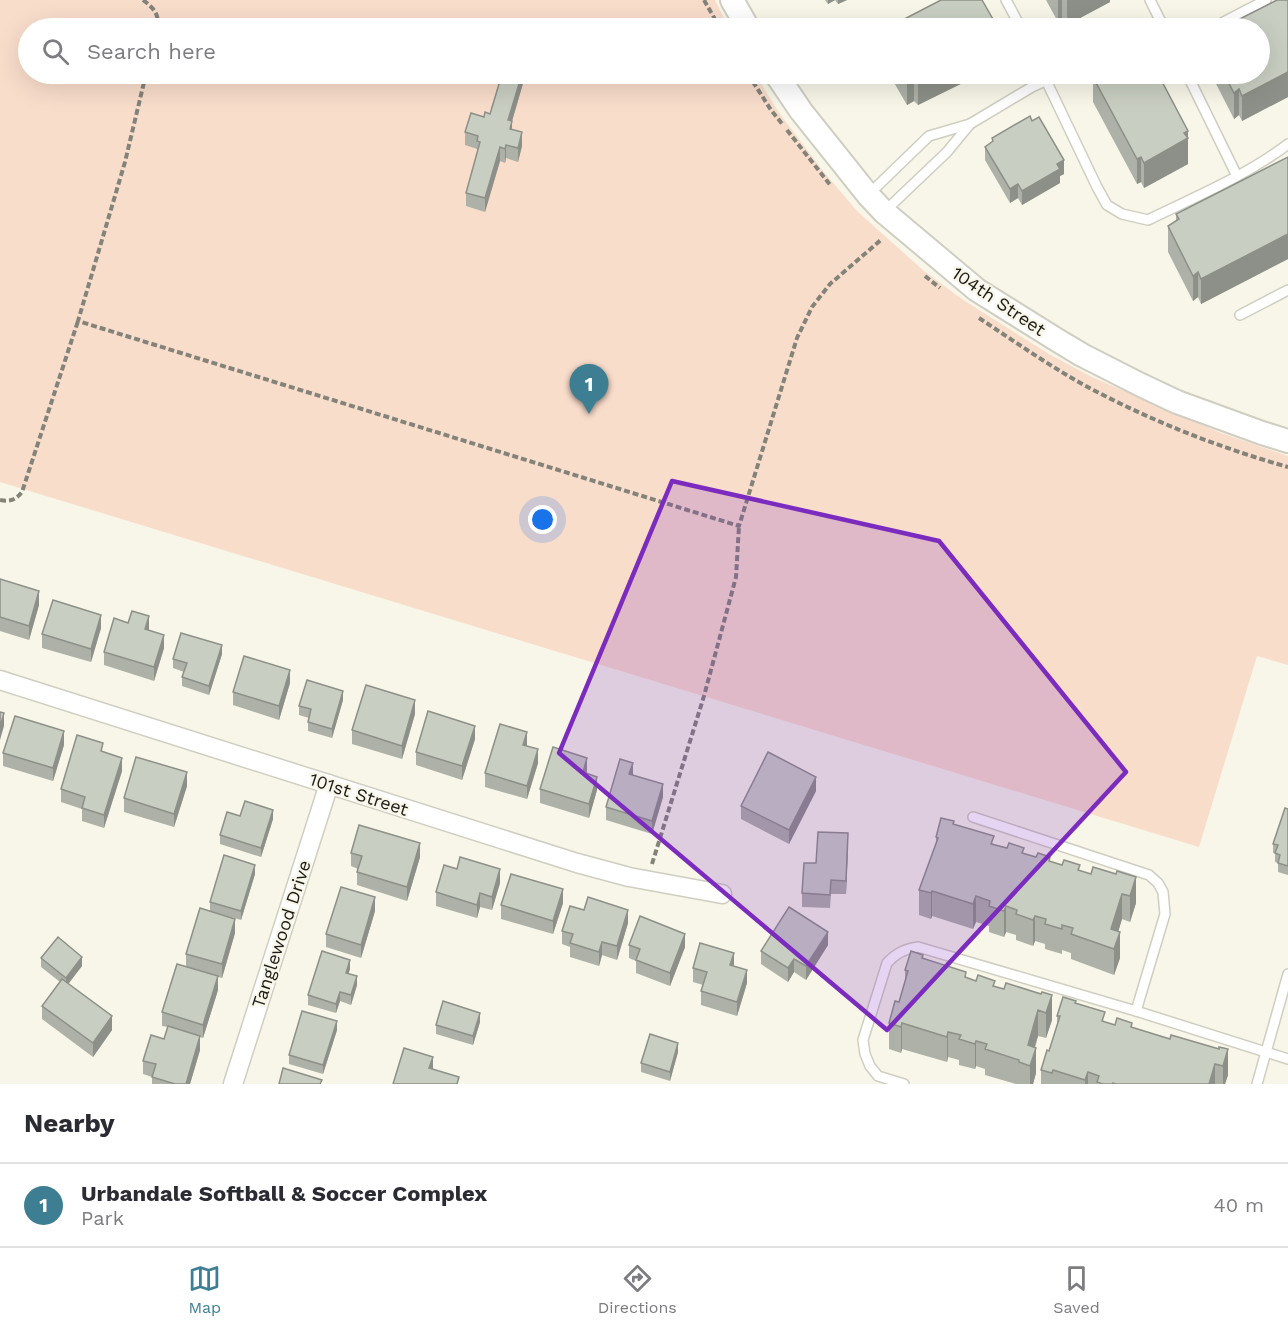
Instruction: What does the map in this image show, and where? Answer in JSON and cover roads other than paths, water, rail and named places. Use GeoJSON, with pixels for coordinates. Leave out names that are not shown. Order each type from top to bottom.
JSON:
{"type":"FeatureCollection","features":[{"type":"Feature","properties":{"kind":"street"},"geometry":{"type":"LineString","coordinates":[[732,0],[742,18]]}},
{"type":"Feature","properties":{"kind":"street","name":"104th Street"},"geometry":{"type":"LineString","coordinates":[[783,84],[801,111],[884,212],[977,290],[1082,355],[1177,402],[1288,441]]}},
{"type":"Feature","properties":{"kind":"street","name":"101st Street"},"geometry":{"type":"LineString","coordinates":[[0,680],[577,863],[647,880],[722,894]]}},
{"type":"Feature","properties":{"kind":"street","name":"Tanglewood Drive"},"geometry":{"type":"LineString","coordinates":[[233,1084],[329,784]]}},
{"type":"Feature","properties":{"kind":"lane"},"geometry":{"type":"LineString","coordinates":[[1006,0],[1016,18]]}},
{"type":"Feature","properties":{"kind":"lane"},"geometry":{"type":"LineString","coordinates":[[1150,0],[1159,18]]}},
{"type":"Feature","properties":{"kind":"lane"},"geometry":{"type":"LineString","coordinates":[[1231,18],[1266,0]]}},
{"type":"Feature","properties":{"kind":"lane"},"geometry":{"type":"LineString","coordinates":[[868,195],[929,136],[970,124],[1034,84]]}},
{"type":"Feature","properties":{"kind":"lane"},"geometry":{"type":"LineString","coordinates":[[1048,84],[1107,205],[1122,214],[1148,220],[1237,176],[1288,144]]}},
{"type":"Feature","properties":{"kind":"lane"},"geometry":{"type":"LineString","coordinates":[[1192,84],[1237,176]]}},
{"type":"Feature","properties":{"kind":"lane"},"geometry":{"type":"LineString","coordinates":[[884,212],[947,152],[970,124]]}},
{"type":"Feature","properties":{"kind":"lane"},"geometry":{"type":"LineString","coordinates":[[1240,315],[1288,290]]}},
{"type":"Feature","properties":{"kind":"lane"},"geometry":{"type":"LineString","coordinates":[[973,817],[1149,875],[1158,883],[1163,892],[1165,914],[1136,1011]]}},
{"type":"Feature","properties":{"kind":"lane"},"geometry":{"type":"LineString","coordinates":[[904,1084],[878,1076],[870,1066],[863,1040],[886,963],[895,955],[918,947],[1136,1011],[1288,1059]]}},
{"type":"Feature","properties":{"kind":"lane"},"geometry":{"type":"LineString","coordinates":[[1257,1084],[1288,974]]}},
{"type":"Feature","properties":{"kind":"place","name":"Urbandale Softball & Soccer Complex"},"geometry":{"type":"Point","coordinates":[589,414]}}]}
